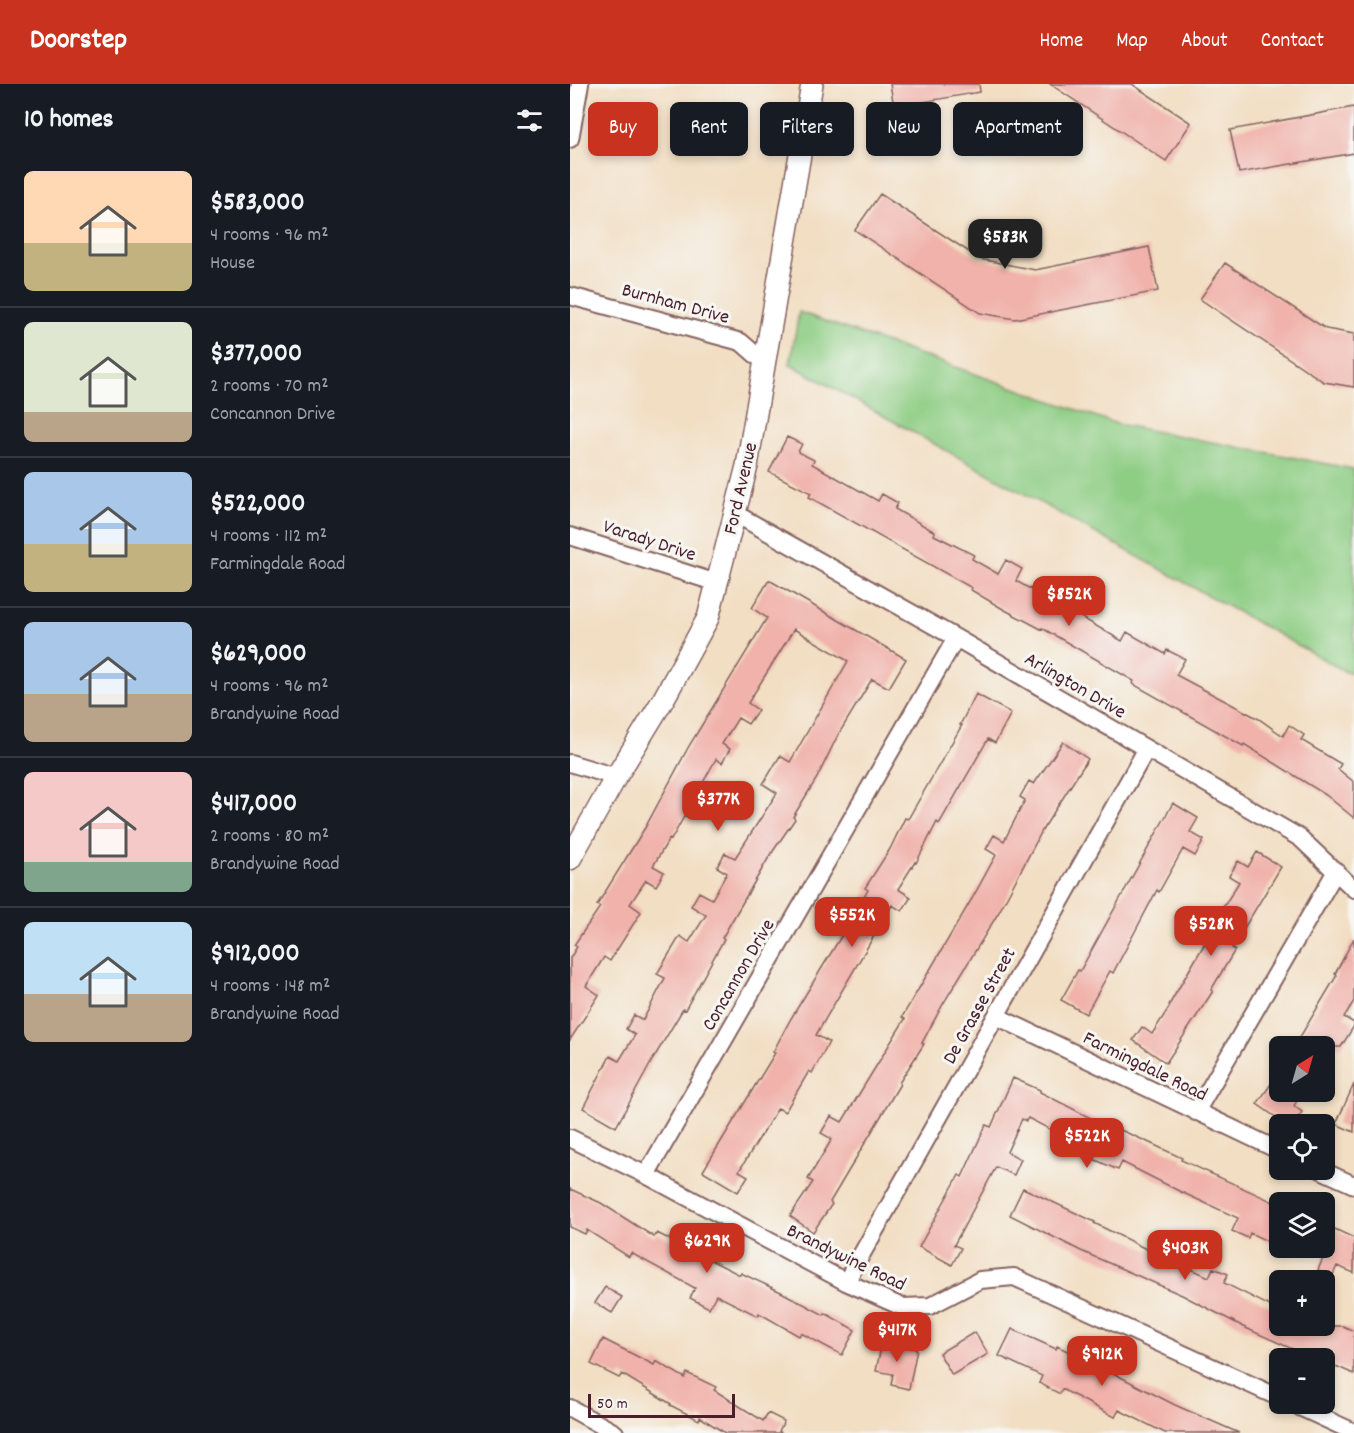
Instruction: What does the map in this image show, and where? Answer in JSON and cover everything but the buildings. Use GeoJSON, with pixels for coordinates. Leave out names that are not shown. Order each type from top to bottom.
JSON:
{"type":"FeatureCollection","features":[{"type":"Feature","properties":{"kind":"street"},"geometry":{"type":"LineString","coordinates":[[570,139],[580,84]]}},
{"type":"Feature","properties":{"kind":"street","name":"Ford Avenue"},"geometry":{"type":"LineString","coordinates":[[570,859],[708,618],[747,466],[812,84]]}},
{"type":"Feature","properties":{"kind":"street","name":"Burnham Drive"},"geometry":{"type":"LineString","coordinates":[[570,296],[741,342],[764,362]]}},
{"type":"Feature","properties":{"kind":"street","name":"Arlington Drive"},"geometry":{"type":"LineString","coordinates":[[734,513],[956,638],[1300,838],[1354,889]]}},
{"type":"Feature","properties":{"kind":"street","name":"Varady Drive"},"geometry":{"type":"LineString","coordinates":[[570,536],[717,583]]}},
{"type":"Feature","properties":{"kind":"street","name":"Concannon Drive"},"geometry":{"type":"LineString","coordinates":[[646,1175],[956,638]]}},
{"type":"Feature","properties":{"kind":"street","name":"De Grasse Street"},"geometry":{"type":"LineString","coordinates":[[846,1282],[1146,750]]}},
{"type":"Feature","properties":{"kind":"street"},"geometry":{"type":"LineString","coordinates":[[570,763],[616,777]]}},
{"type":"Feature","properties":{"kind":"street"},"geometry":{"type":"LineString","coordinates":[[1196,1112],[1336,871]]}},
{"type":"Feature","properties":{"kind":"street","name":"Farmingdale Road"},"geometry":{"type":"LineString","coordinates":[[996,1017],[1269,1146]]}},
{"type":"Feature","properties":{"kind":"street","name":"Brandywine Road"},"geometry":{"type":"LineString","coordinates":[[570,1138],[646,1175],[846,1282],[902,1307],[930,1306],[980,1280],[1014,1277],[1269,1393]]}},
{"type":"Feature","properties":{"kind":"street"},"geometry":{"type":"LineString","coordinates":[[1335,1176],[1354,1185]]}},
{"type":"Feature","properties":{"kind":"street"},"geometry":{"type":"LineString","coordinates":[[570,1408],[615,1433]]}},
{"type":"Feature","properties":{"kind":"street"},"geometry":{"type":"LineString","coordinates":[[1315,1414],[1354,1432]]}},
{"type":"Feature","properties":{"kind":"green space"},"geometry":{"type":"Polygon","coordinates":[[[799,312],[1117,424],[1354,469],[1354,669],[1348,673],[790,364],[799,312]]]}}]}
